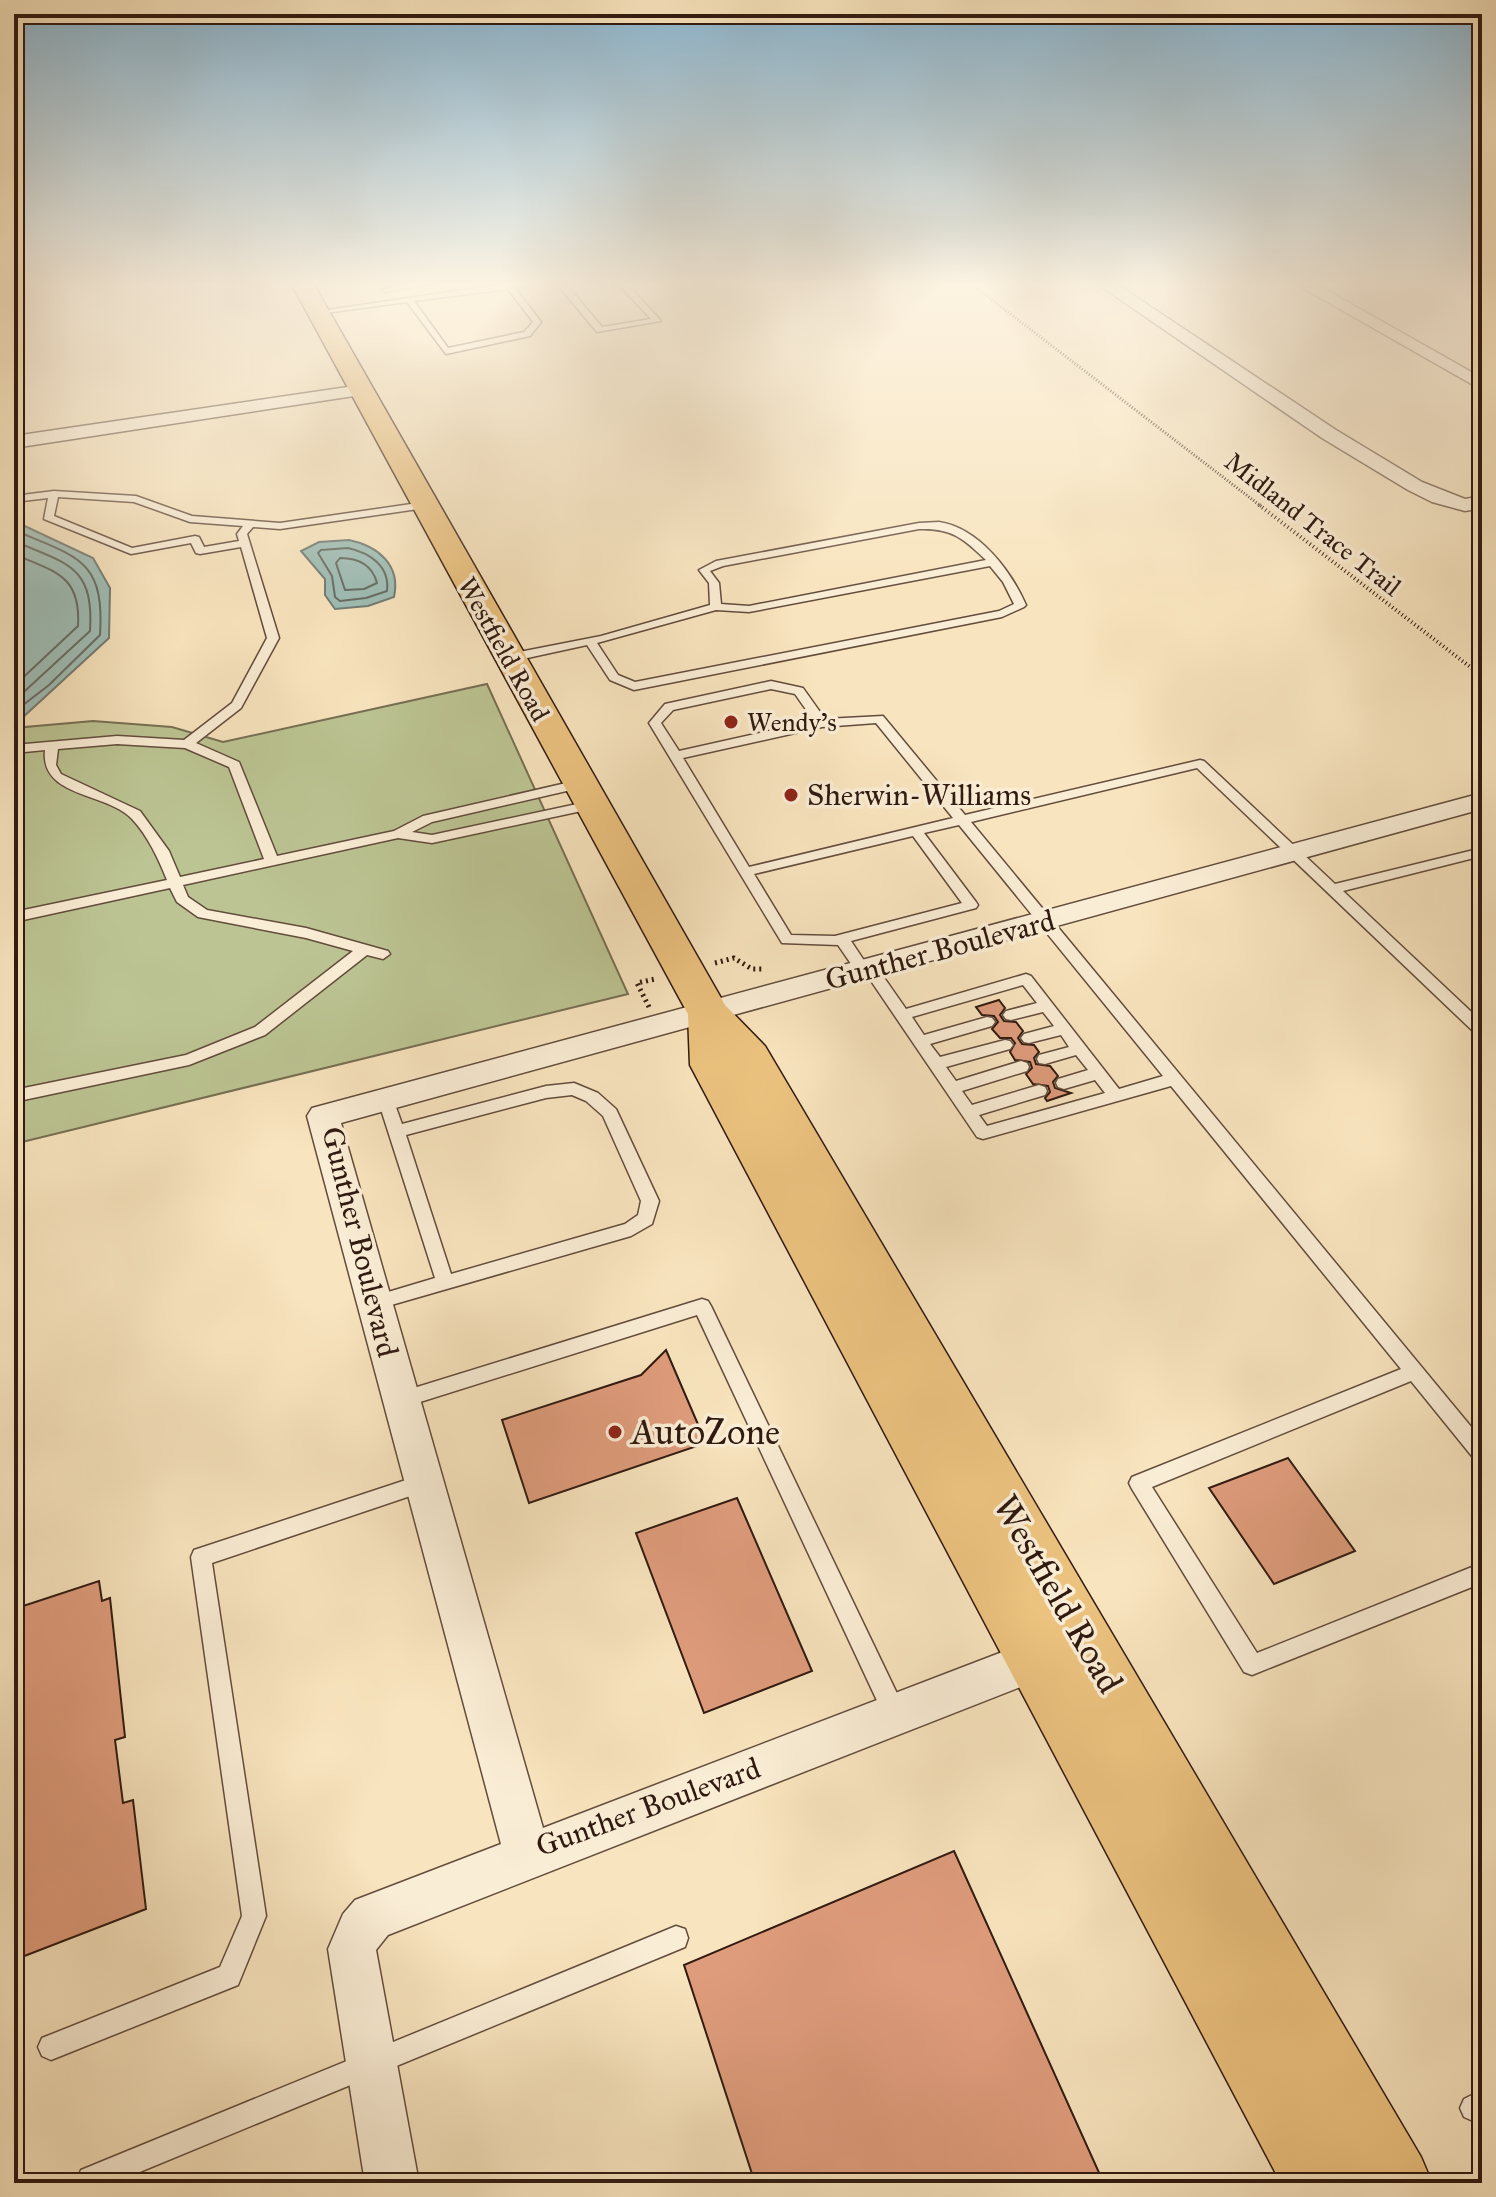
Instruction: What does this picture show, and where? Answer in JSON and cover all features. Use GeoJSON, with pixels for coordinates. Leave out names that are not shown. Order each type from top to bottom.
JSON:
{"type":"FeatureCollection","features":[{"type":"Feature","properties":{"kind":"main road","name":"Westfield Road"},"geometry":{"type":"LineString","coordinates":[[359,386],[585,794],[712,1065],[1321,2183]]}},
{"type":"Feature","properties":{"kind":"main road","name":"Westfield Road"},"geometry":{"type":"LineString","coordinates":[[684,1004],[750,1057],[1395,2183]]}},
{"type":"Feature","properties":{"kind":"street"},"geometry":{"type":"LineString","coordinates":[[1259,386],[1385,469],[1439,498],[1474,504]]}},
{"type":"Feature","properties":{"kind":"street"},"geometry":{"type":"LineString","coordinates":[[14,442],[361,390]]}},
{"type":"Feature","properties":{"kind":"street","name":"Gunther Boulevard"},"geometry":{"type":"LineString","coordinates":[[1036,1660],[528,1857],[323,1116],[391,1116],[684,1004],[867,970],[1482,801]]}},
{"type":"Feature","properties":{"kind":"street"},"geometry":{"type":"LineString","coordinates":[[392,2183],[352,1949],[360,1931],[372,1917],[528,1857]]}},
{"type":"Feature","properties":{"kind":"lane"},"geometry":{"type":"LineString","coordinates":[[14,499],[54,494],[136,499],[190,519],[280,526],[425,505]]}},
{"type":"Feature","properties":{"kind":"lane"},"geometry":{"type":"LineString","coordinates":[[54,494],[48,517],[131,551],[195,539],[200,551],[245,543]]}},
{"type":"Feature","properties":{"kind":"lane"},"geometry":{"type":"LineString","coordinates":[[187,744],[237,705],[273,638],[242,534],[250,524]]}},
{"type":"Feature","properties":{"kind":"lane"},"geometry":{"type":"LineString","coordinates":[[590,641],[614,677],[634,686],[1002,614],[1020,605],[1013,586],[992,562],[961,535],[943,525],[919,526],[720,563],[704,570],[714,583],[716,607]]}},
{"type":"Feature","properties":{"kind":"lane"},"geometry":{"type":"LineString","coordinates":[[509,658],[590,641],[716,607],[749,609],[992,562]]}},
{"type":"Feature","properties":{"kind":"lane"},"geometry":{"type":"LineString","coordinates":[[822,723],[799,691],[771,685],[669,707],[655,723],[787,940],[842,939],[971,905],[916,831]]}},
{"type":"Feature","properties":{"kind":"lane"},"geometry":{"type":"LineString","coordinates":[[675,756],[822,723],[879,719],[1482,1454]]}},
{"type":"Feature","properties":{"kind":"lane"},"geometry":{"type":"LineString","coordinates":[[14,749],[117,740],[187,744],[235,765],[272,861]]}},
{"type":"Feature","properties":{"kind":"lane"},"geometry":{"type":"LineString","coordinates":[[52,745],[50,765],[56,776],[135,814],[162,851],[182,899],[203,914],[306,933],[383,954]]}},
{"type":"Feature","properties":{"kind":"lane"},"geometry":{"type":"LineString","coordinates":[[746,872],[1200,764],[1482,1031]]}},
{"type":"Feature","properties":{"kind":"lane"},"geometry":{"type":"LineString","coordinates":[[398,834],[432,839],[585,794]]}},
{"type":"Feature","properties":{"kind":"lane"},"geometry":{"type":"LineString","coordinates":[[14,917],[398,834],[428,819],[585,794]]}},
{"type":"Feature","properties":{"kind":"lane"},"geometry":{"type":"LineString","coordinates":[[1334,889],[1482,852]]}},
{"type":"Feature","properties":{"kind":"lane"},"geometry":{"type":"LineString","coordinates":[[842,939],[902,1015],[983,1133],[1174,1079]]}},
{"type":"Feature","properties":{"kind":"lane"},"geometry":{"type":"LineString","coordinates":[[14,1096],[189,1060],[246,1037],[260,1031],[365,949]]}},
{"type":"Feature","properties":{"kind":"lane"},"geometry":{"type":"LineString","coordinates":[[902,1015],[1026,979],[1115,1095]]}},
{"type":"Feature","properties":{"kind":"lane"},"geometry":{"type":"LineString","coordinates":[[1011,1015],[1046,1006]]}},
{"type":"Feature","properties":{"kind":"lane"},"geometry":{"type":"LineString","coordinates":[[920,1041],[987,1022]]}},
{"type":"Feature","properties":{"kind":"lane"},"geometry":{"type":"LineString","coordinates":[[1029,1038],[1064,1029]]}},
{"type":"Feature","properties":{"kind":"lane"},"geometry":{"type":"LineString","coordinates":[[936,1064],[1005,1045]]}},
{"type":"Feature","properties":{"kind":"lane"},"geometry":{"type":"LineString","coordinates":[[1045,1059],[1080,1049]]}},
{"type":"Feature","properties":{"kind":"lane"},"geometry":{"type":"LineString","coordinates":[[952,1088],[1021,1067]]}},
{"type":"Feature","properties":{"kind":"lane"},"geometry":{"type":"LineString","coordinates":[[1064,1083],[1098,1073]]}},
{"type":"Feature","properties":{"kind":"lane"},"geometry":{"type":"LineString","coordinates":[[374,1303],[631,1229],[646,1219],[650,1201],[610,1113],[592,1097],[574,1089],[391,1116],[445,1282]]}},
{"type":"Feature","properties":{"kind":"lane"},"geometry":{"type":"LineString","coordinates":[[969,1112],[1039,1091]]}},
{"type":"Feature","properties":{"kind":"lane"},"geometry":{"type":"LineString","coordinates":[[401,1400],[702,1306],[895,1714]]}},
{"type":"Feature","properties":{"kind":"lane"},"geometry":{"type":"LineString","coordinates":[[1414,1372],[1139,1483],[1252,1665],[1482,1573]]}},
{"type":"Feature","properties":{"kind":"lane"},"geometry":{"type":"LineString","coordinates":[[51,2047],[229,1976],[254,1916],[201,1557],[424,1483]]}},
{"type":"Feature","properties":{"kind":"lane"},"geometry":{"type":"LineString","coordinates":[[90,2179],[676,1938]]}},
{"type":"Feature","properties":{"kind":"path","name":"Midland Trace Trail"},"geometry":{"type":"LineString","coordinates":[[1104,386],[1482,676]]}},
{"type":"Feature","properties":{"kind":"path"},"geometry":{"type":"LineString","coordinates":[[684,1004],[734,958],[752,969],[775,966]]}},
{"type":"Feature","properties":{"kind":"path"},"geometry":{"type":"LineString","coordinates":[[684,1004],[637,983],[684,1004]]}},
{"type":"Feature","properties":{"kind":"green space"},"geometry":{"type":"Polygon","coordinates":[[[487,684],[628,994],[14,1144],[14,728],[93,721],[172,727],[223,742],[487,684]]]}},
{"type":"Feature","properties":{"kind":"water"},"geometry":{"type":"Polygon","coordinates":[[[14,521],[93,558],[110,588],[109,638],[22,718],[14,720],[14,521]]]}},
{"type":"Feature","properties":{"kind":"water"},"geometry":{"type":"Polygon","coordinates":[[[349,540],[369,547],[385,559],[394,575],[394,597],[368,606],[335,609],[325,595],[325,579],[301,551],[319,542],[349,540]]]}},
{"type":"Feature","properties":{"kind":"building"},"geometry":{"type":"Polygon","coordinates":[[[999,1000],[1005,1008],[1000,1015],[1004,1021],[1016,1022],[1023,1031],[1018,1038],[1022,1044],[1034,1045],[1039,1052],[1034,1058],[1036,1064],[1050,1066],[1058,1076],[1053,1082],[1055,1088],[1071,1093],[1047,1101],[1048,1086],[1033,1084],[1026,1074],[1032,1068],[1030,1062],[1015,1060],[1010,1052],[1015,1043],[1011,1038],[1000,1038],[992,1029],[998,1022],[994,1016],[982,1015],[976,1007],[999,1000]]]}},
{"type":"Feature","properties":{"kind":"building"},"geometry":{"type":"Polygon","coordinates":[[[666,1350],[706,1443],[529,1503],[502,1420],[641,1375],[666,1350]]]}},
{"type":"Feature","properties":{"kind":"building"},"geometry":{"type":"Polygon","coordinates":[[[1288,1458],[1355,1551],[1274,1584],[1209,1488],[1288,1458]]]}},
{"type":"Feature","properties":{"kind":"building"},"geometry":{"type":"Polygon","coordinates":[[[737,1498],[812,1671],[704,1713],[636,1533],[737,1498]]]}},
{"type":"Feature","properties":{"kind":"building"},"geometry":{"type":"Polygon","coordinates":[[[99,1581],[102,1601],[110,1598],[125,1737],[115,1740],[123,1803],[133,1800],[146,1909],[14,1960],[14,1609],[99,1581]]]}},
{"type":"Feature","properties":{"kind":"building"},"geometry":{"type":"Polygon","coordinates":[[[954,1851],[1101,2177],[1090,2183],[755,2183],[684,1965],[954,1851]]]}},
{"type":"Feature","properties":{"kind":"place","name":"Wendy's"},"geometry":{"type":"Point","coordinates":[731,722]}},
{"type":"Feature","properties":{"kind":"place","name":"Sherwin-Williams"},"geometry":{"type":"Point","coordinates":[791,795]}},
{"type":"Feature","properties":{"kind":"place","name":"AutoZone"},"geometry":{"type":"Point","coordinates":[615,1432]}}]}
